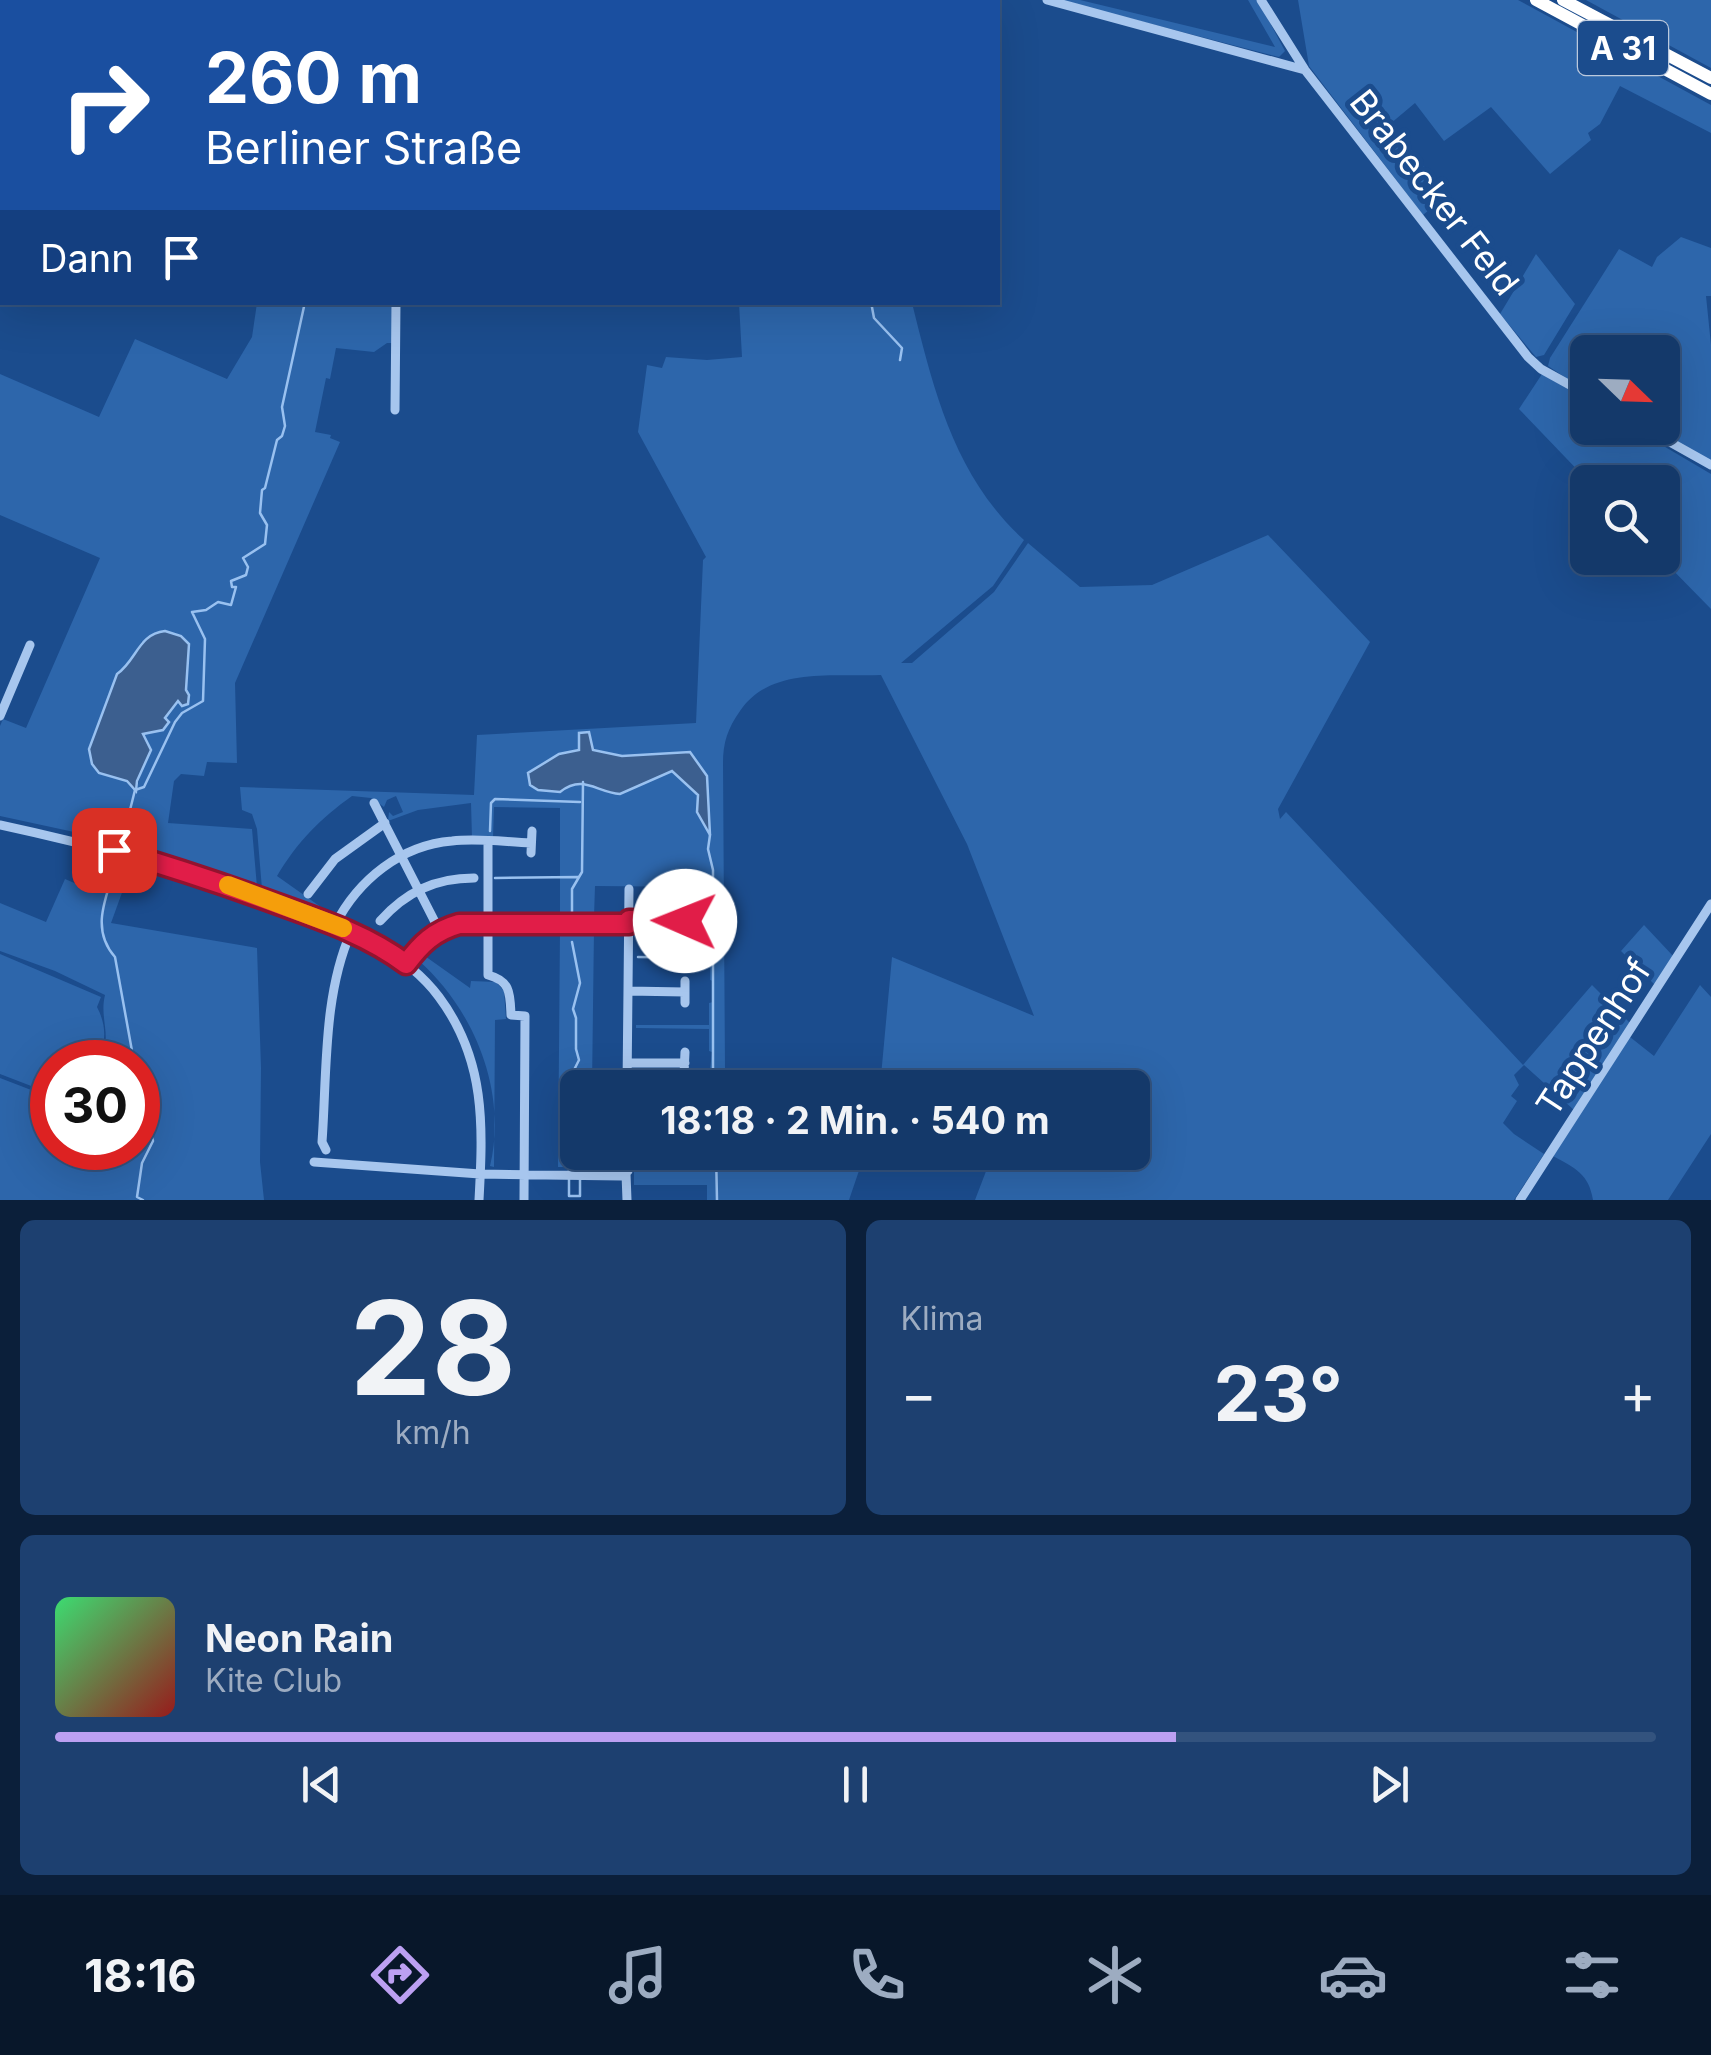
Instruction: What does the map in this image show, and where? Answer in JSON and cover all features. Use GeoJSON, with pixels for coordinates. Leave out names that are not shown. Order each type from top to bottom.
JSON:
{"type":"FeatureCollection","features":[{"type":"Feature","properties":{"kind":"highway","name":"A 31"},"geometry":{"type":"LineString","coordinates":[[1536,0],[1711,94]]}},
{"type":"Feature","properties":{"kind":"highway","name":"A 31"},"geometry":{"type":"LineString","coordinates":[[1563,0],[1711,78]]}},
{"type":"Feature","properties":{"kind":"street"},"geometry":{"type":"LineString","coordinates":[[1047,0],[1305,70]]}},
{"type":"Feature","properties":{"kind":"street","name":"Brabecker Feld"},"geometry":{"type":"LineString","coordinates":[[1261,0],[1305,70],[1528,357],[1570,385]]}},
{"type":"Feature","properties":{"kind":"street"},"geometry":{"type":"LineString","coordinates":[[395,410],[396,305]]}},
{"type":"Feature","properties":{"kind":"street"},"geometry":{"type":"LineString","coordinates":[[1677,445],[1711,464]]}},
{"type":"Feature","properties":{"kind":"street"},"geometry":{"type":"LineString","coordinates":[[0,716],[30,645]]}},
{"type":"Feature","properties":{"kind":"street"},"geometry":{"type":"LineString","coordinates":[[374,804],[419,889],[436,932]]}},
{"type":"Feature","properties":{"kind":"street"},"geometry":{"type":"LineString","coordinates":[[308,894],[335,858],[385,823]]}},
{"type":"Feature","properties":{"kind":"street"},"geometry":{"type":"LineString","coordinates":[[0,825],[184,870],[352,932],[406,964],[438,995],[448,1011],[478,1081],[482,1108],[479,1200]]}},
{"type":"Feature","properties":{"kind":"street"},"geometry":{"type":"LineString","coordinates":[[334,925],[362,886],[400,856],[452,841],[531,848],[532,831]]}},
{"type":"Feature","properties":{"kind":"street"},"geometry":{"type":"LineString","coordinates":[[488,842],[488,975],[507,985],[511,1015],[524,1016],[524,1200]]}},
{"type":"Feature","properties":{"kind":"street"},"geometry":{"type":"LineString","coordinates":[[380,922],[398,902],[419,889],[444,880],[474,878]]}},
{"type":"Feature","properties":{"kind":"street"},"geometry":{"type":"LineString","coordinates":[[628,1070],[629,889]]}},
{"type":"Feature","properties":{"kind":"street","name":"Tappenhof"},"geometry":{"type":"LineString","coordinates":[[1520,1200],[1711,904]]}},
{"type":"Feature","properties":{"kind":"street"},"geometry":{"type":"LineString","coordinates":[[406,964],[436,932],[459,924],[685,921]]}},
{"type":"Feature","properties":{"kind":"street"},"geometry":{"type":"LineString","coordinates":[[326,1150],[322,1142],[334,989],[338,966],[352,932]]}},
{"type":"Feature","properties":{"kind":"street"},"geometry":{"type":"LineString","coordinates":[[628,991],[685,992]]}},
{"type":"Feature","properties":{"kind":"street"},"geometry":{"type":"LineString","coordinates":[[628,1063],[684,1063]]}},
{"type":"Feature","properties":{"kind":"street"},"geometry":{"type":"LineString","coordinates":[[314,1162],[480,1174],[626,1174]]}},
{"type":"Feature","properties":{"kind":"street"},"geometry":{"type":"LineString","coordinates":[[626,1170],[627,1200]]}},
{"type":"Feature","properties":{"kind":"shaded area"},"geometry":{"type":"Polygon","coordinates":[[[1059,0],[1080,0],[1275,47],[1248,0],[1258,0],[1285,51],[1279,57],[1059,0]]]}},
{"type":"Feature","properties":{"kind":"shaded area"},"geometry":{"type":"Polygon","coordinates":[[[1298,0],[1518,0],[1711,105],[1711,133],[1620,86],[1600,124],[1588,133],[1591,140],[1550,174],[1491,107],[1444,141],[1415,103],[1390,124],[1426,169],[1431,185],[1445,197],[1423,215],[1309,66],[1298,0]]]}},
{"type":"Feature","properties":{"kind":"shaded area"},"geometry":{"type":"Polygon","coordinates":[[[1586,0],[1711,0],[1711,68],[1586,0]]]}},
{"type":"Feature","properties":{"kind":"shaded area"},"geometry":{"type":"Polygon","coordinates":[[[1681,237],[1711,248],[1711,296],[1706,296],[1711,345],[1711,462],[1680,445],[1680,335],[1570,335],[1570,381],[1548,366],[1619,249],[1652,267],[1657,257],[1681,237]]]}},
{"type":"Feature","properties":{"kind":"shaded area"},"geometry":{"type":"Polygon","coordinates":[[[1536,254],[1575,304],[1544,355],[1536,357],[1500,314],[1536,254]]]}},
{"type":"Feature","properties":{"kind":"shaded area"},"geometry":{"type":"Polygon","coordinates":[[[257,305],[393,305],[394,343],[374,352],[336,348],[315,432],[331,435],[340,442],[235,683],[237,763],[207,762],[204,776],[181,774],[174,781],[168,823],[252,829],[257,887],[111,840],[0,816],[0,726],[3,719],[26,728],[100,558],[0,515],[0,374],[99,417],[135,339],[227,379],[252,337],[257,305]],[[142,641],[117,674],[89,749],[108,776],[137,788],[149,744],[143,734],[152,731],[179,701],[142,641]]]}},
{"type":"Feature","properties":{"kind":"shaded area"},"geometry":{"type":"Polygon","coordinates":[[[739,305],[913,305],[950,431],[980,488],[1024,540],[993,586],[901,663],[912,663],[994,592],[1028,543],[1080,587],[1152,585],[1268,535],[1370,642],[1278,809],[1280,819],[1286,812],[1523,1065],[1592,985],[1630,1023],[1574,1110],[1524,1065],[1514,1075],[1519,1085],[1511,1096],[1517,1101],[1503,1123],[1544,1154],[1514,1200],[975,1200],[986,1170],[1150,1170],[1150,1070],[882,1070],[892,957],[1034,1016],[967,844],[881,675],[823,675],[785,680],[753,697],[732,723],[723,763],[727,1070],[710,1070],[709,1029],[636,1028],[709,1025],[709,1003],[713,1002],[710,887],[595,886],[594,917],[560,917],[560,808],[494,807],[493,838],[472,838],[471,803],[418,810],[388,821],[389,812],[393,816],[403,812],[396,796],[387,800],[384,807],[371,798],[352,796],[310,832],[277,876],[335,917],[262,889],[257,829],[252,814],[242,810],[240,787],[474,795],[477,735],[696,723],[706,557],[638,432],[647,365],[662,368],[666,357],[742,357],[739,305]]]}},
{"type":"Feature","properties":{"kind":"shaded area"},"geometry":{"type":"Polygon","coordinates":[[[1542,374],[1570,390],[1570,445],[1662,445],[1711,474],[1711,609],[1678,575],[1680,465],[1573,465],[1519,409],[1542,374]]]}},
{"type":"Feature","properties":{"kind":"shaded area"},"geometry":{"type":"Polygon","coordinates":[[[165,631],[181,636],[189,644],[188,704],[182,706],[178,701],[165,718],[169,722],[163,730],[143,734],[151,750],[136,791],[127,781],[99,773],[89,749],[117,674],[143,642],[165,631]]]}},
{"type":"Feature","properties":{"kind":"shaded area"},"geometry":{"type":"Polygon","coordinates":[[[589,732],[593,750],[622,756],[690,752],[707,776],[710,835],[697,812],[698,795],[672,771],[620,794],[583,784],[560,792],[538,790],[530,785],[528,773],[559,754],[579,750],[579,733],[589,732]]]}},
{"type":"Feature","properties":{"kind":"shaded area"},"geometry":{"type":"Polygon","coordinates":[[[101,856],[132,865],[111,923],[257,948],[264,1200],[0,1200],[0,1078],[30,1090],[30,1170],[160,1170],[160,1040],[106,1040],[105,995],[0,951],[0,903],[46,922],[65,879],[86,888],[101,856]]]}},
{"type":"Feature","properties":{"kind":"shaded area"},"geometry":{"type":"Polygon","coordinates":[[[1644,925],[1674,957],[1655,985],[1621,951],[1644,925]]]}},
{"type":"Feature","properties":{"kind":"shaded area"},"geometry":{"type":"Polygon","coordinates":[[[560,929],[594,929],[592,1070],[560,1070],[558,1167],[560,929]]]}},
{"type":"Feature","properties":{"kind":"shaded area"},"geometry":{"type":"Polygon","coordinates":[[[0,954],[101,997],[97,1007],[104,1040],[30,1040],[30,1086],[0,1074],[0,954]]]}},
{"type":"Feature","properties":{"kind":"shaded area"},"geometry":{"type":"Polygon","coordinates":[[[422,954],[470,988],[471,981],[496,982],[504,991],[506,1019],[495,1020],[494,1124],[490,1081],[482,1054],[455,1002],[418,960],[422,954]]]}},
{"type":"Feature","properties":{"kind":"shaded area"},"geometry":{"type":"Polygon","coordinates":[[[1700,985],[1711,997],[1711,1134],[1668,1200],[1593,1200],[1584,1178],[1553,1156],[1630,1037],[1654,1056],[1700,985]]]}},
{"type":"Feature","properties":{"kind":"shaded area"},"geometry":{"type":"Polygon","coordinates":[[[634,1170],[859,1170],[849,1200],[707,1200],[707,1185],[634,1185],[634,1170]]]}},
{"type":"Feature","properties":{"kind":"waterway"},"geometry":{"type":"LineString","coordinates":[[120,850],[135,790],[144,787],[175,722],[203,701],[205,639],[192,612],[206,610],[218,602],[231,605],[236,587],[232,587],[231,581],[246,575],[248,567],[243,558],[265,544],[267,525],[260,513],[262,490],[285,426],[282,407],[304,305]]}},
{"type":"Feature","properties":{"kind":"waterway"},"geometry":{"type":"LineString","coordinates":[[872,305],[874,318],[902,348],[900,360]]}},
{"type":"Feature","properties":{"kind":"waterway"},"geometry":{"type":"LineString","coordinates":[[572,912],[572,889],[582,872],[583,782]]}},
{"type":"Feature","properties":{"kind":"waterway"},"geometry":{"type":"LineString","coordinates":[[490,831],[491,803],[495,799],[580,802]]}},
{"type":"Feature","properties":{"kind":"waterway"},"geometry":{"type":"LineString","coordinates":[[710,835],[713,1070]]}},
{"type":"Feature","properties":{"kind":"waterway"},"geometry":{"type":"LineString","coordinates":[[118,858],[102,921],[107,946],[115,957],[130,1040]]}},
{"type":"Feature","properties":{"kind":"waterway"},"geometry":{"type":"LineString","coordinates":[[495,878],[578,877]]}},
{"type":"Feature","properties":{"kind":"waterway"},"geometry":{"type":"LineString","coordinates":[[572,942],[580,983],[573,1009],[579,1060],[574,1070]]}},
{"type":"Feature","properties":{"kind":"waterway"},"geometry":{"type":"LineString","coordinates":[[638,957],[711,958]]}},
{"type":"Feature","properties":{"kind":"waterway"},"geometry":{"type":"LineString","coordinates":[[141,1170],[137,1197],[143,1200]]}},
{"type":"Feature","properties":{"kind":"waterway"},"geometry":{"type":"LineString","coordinates":[[569,1170],[569,1196],[580,1196],[580,1179]]}},
{"type":"Feature","properties":{"kind":"waterway"},"geometry":{"type":"LineString","coordinates":[[716,1170],[717,1200]]}},
{"type":"Feature","properties":{"kind":"slow traffic"},"geometry":{"type":"LineString","coordinates":[[228,885],[343,928]]}},
{"type":"Feature","properties":{"kind":"route"},"geometry":{"type":"LineString","coordinates":[[114,850],[184,870],[352,932],[406,964],[436,932],[459,924],[685,921]]}}]}
